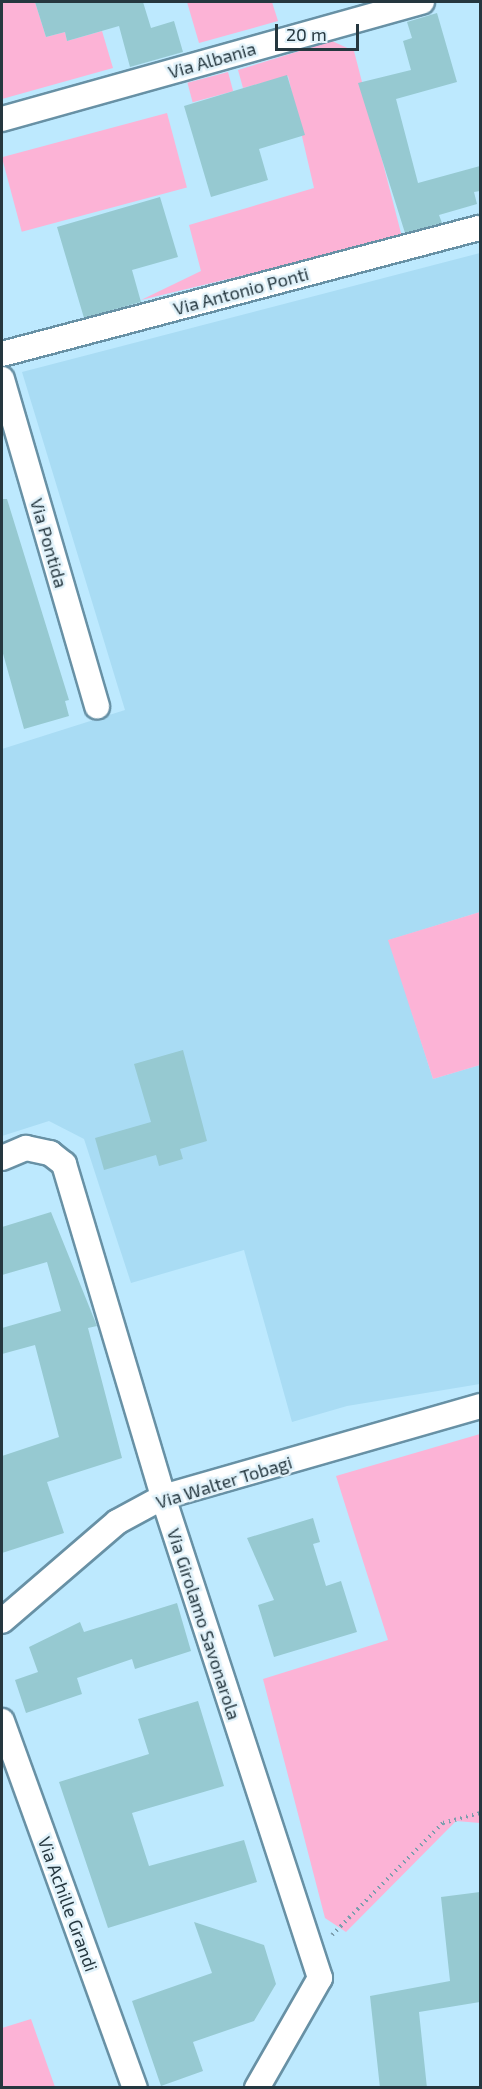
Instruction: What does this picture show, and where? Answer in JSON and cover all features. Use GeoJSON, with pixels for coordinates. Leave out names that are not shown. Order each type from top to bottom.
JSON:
{"type":"FeatureCollection","features":[{"type":"Feature","properties":{"kind":"street","name":"Via Albania"},"geometry":{"type":"LineString","coordinates":[[2,119],[361,9],[422,2]]}},
{"type":"Feature","properties":{"kind":"street","name":"Via Antonio Ponti"},"geometry":{"type":"LineString","coordinates":[[2,354],[480,228]]}},
{"type":"Feature","properties":{"kind":"street","name":"Via Pontida"},"geometry":{"type":"LineString","coordinates":[[2,379],[97,707]]}},
{"type":"Feature","properties":{"kind":"street","name":"Via Girolamo Savonarola"},"geometry":{"type":"LineString","coordinates":[[2,1158],[26,1148],[50,1153],[64,1164],[163,1497],[320,1978],[257,2088]]}},
{"type":"Feature","properties":{"kind":"street","name":"Via Walter Tobagi"},"geometry":{"type":"LineString","coordinates":[[2,1621],[117,1522],[163,1497],[480,1407]]}},
{"type":"Feature","properties":{"kind":"street","name":"Via Achille Grandi"},"geometry":{"type":"LineString","coordinates":[[2,1721],[135,2088]]}},
{"type":"Feature","properties":{"kind":"path"},"geometry":{"type":"LineString","coordinates":[[313,1955],[443,1823],[480,1813]]}},
{"type":"Feature","properties":{"kind":"shaded area"},"geometry":{"type":"Polygon","coordinates":[[[2,2],[35,2],[46,37],[65,32],[67,41],[102,31],[113,68],[2,99],[2,2]]]}},
{"type":"Feature","properties":{"kind":"shaded area"},"geometry":{"type":"Polygon","coordinates":[[[187,2],[272,2],[278,21],[199,43],[187,2]]]}},
{"type":"Feature","properties":{"kind":"shaded area"},"geometry":{"type":"Polygon","coordinates":[[[332,41],[354,51],[402,237],[141,300],[201,271],[189,225],[314,188],[288,76],[243,88],[238,70],[332,41]]]}},
{"type":"Feature","properties":{"kind":"shaded area"},"geometry":{"type":"Polygon","coordinates":[[[228,72],[233,91],[193,102],[187,83],[228,72]]]}},
{"type":"Feature","properties":{"kind":"shaded area"},"geometry":{"type":"Polygon","coordinates":[[[167,113],[187,187],[22,232],[2,157],[167,113]]]}},
{"type":"Feature","properties":{"kind":"shaded area"},"geometry":{"type":"Polygon","coordinates":[[[480,253],[480,912],[389,940],[433,1079],[480,1065],[480,1384],[347,1406],[292,1422],[244,1250],[131,1283],[84,1139],[49,1121],[2,1136],[2,749],[125,710],[22,372],[480,253]]]}},
{"type":"Feature","properties":{"kind":"shaded area"},"geometry":{"type":"Polygon","coordinates":[[[480,912],[480,1065],[433,1079],[388,940],[480,912]]]}},
{"type":"Feature","properties":{"kind":"shaded area"},"geometry":{"type":"Polygon","coordinates":[[[480,1434],[480,1823],[456,1821],[346,1932],[325,1918],[263,1679],[388,1640],[336,1476],[480,1434]]]}},
{"type":"Feature","properties":{"kind":"shaded area"},"geometry":{"type":"Polygon","coordinates":[[[31,2019],[55,2087],[2,2087],[2,2028],[31,2019]]]}},
{"type":"Feature","properties":{"kind":"building"},"geometry":{"type":"Polygon","coordinates":[[[35,2],[143,2],[151,28],[174,21],[183,52],[130,67],[119,26],[67,41],[65,32],[46,37],[35,2]]]}},
{"type":"Feature","properties":{"kind":"building"},"geometry":{"type":"Polygon","coordinates":[[[437,13],[457,82],[396,99],[418,183],[480,166],[480,191],[474,192],[477,204],[439,215],[442,223],[405,233],[358,83],[411,70],[403,41],[412,38],[407,22],[437,13]]]}},
{"type":"Feature","properties":{"kind":"building"},"geometry":{"type":"Polygon","coordinates":[[[287,75],[305,135],[259,149],[268,180],[211,197],[184,106],[287,75]]]}},
{"type":"Feature","properties":{"kind":"building"},"geometry":{"type":"Polygon","coordinates":[[[160,197],[178,257],[132,270],[141,302],[84,318],[57,227],[160,197]]]}},
{"type":"Feature","properties":{"kind":"building"},"geometry":{"type":"Polygon","coordinates":[[[2,499],[7,499],[69,700],[65,701],[69,716],[24,729],[2,650],[2,499]]]}},
{"type":"Feature","properties":{"kind":"building"},"geometry":{"type":"Polygon","coordinates":[[[183,1050],[207,1141],[180,1149],[183,1159],[159,1166],[156,1155],[104,1170],[95,1138],[151,1122],[134,1064],[183,1050]]]}},
{"type":"Feature","properties":{"kind":"building"},"geometry":{"type":"Polygon","coordinates":[[[51,1212],[97,1326],[88,1328],[122,1458],[47,1482],[64,1533],[2,1553],[2,1456],[59,1437],[35,1345],[2,1354],[2,1328],[61,1311],[47,1262],[2,1275],[2,1227],[51,1212]]]}},
{"type":"Feature","properties":{"kind":"building"},"geometry":{"type":"Polygon","coordinates":[[[313,1518],[320,1542],[313,1544],[326,1586],[341,1581],[357,1632],[274,1657],[258,1605],[274,1600],[247,1538],[313,1518]]]}},
{"type":"Feature","properties":{"kind":"building"},"geometry":{"type":"Polygon","coordinates":[[[177,1603],[191,1651],[135,1669],[132,1659],[77,1678],[82,1694],[26,1713],[15,1680],[38,1672],[29,1647],[80,1622],[84,1632],[177,1603]]]}},
{"type":"Feature","properties":{"kind":"building"},"geometry":{"type":"Polygon","coordinates":[[[198,1701],[224,1786],[132,1813],[149,1866],[244,1840],[257,1882],[108,1928],[59,1782],[149,1754],[138,1719],[198,1701]]]}},
{"type":"Feature","properties":{"kind":"building"},"geometry":{"type":"Polygon","coordinates":[[[480,1892],[480,2002],[419,2012],[427,2088],[380,2088],[370,1996],[450,1981],[441,1897],[480,1892]]]}},
{"type":"Feature","properties":{"kind":"building"},"geometry":{"type":"Polygon","coordinates":[[[194,1922],[264,1945],[276,1984],[254,2021],[193,2042],[203,2071],[161,2086],[132,2001],[212,1973],[194,1922]]]}}]}
